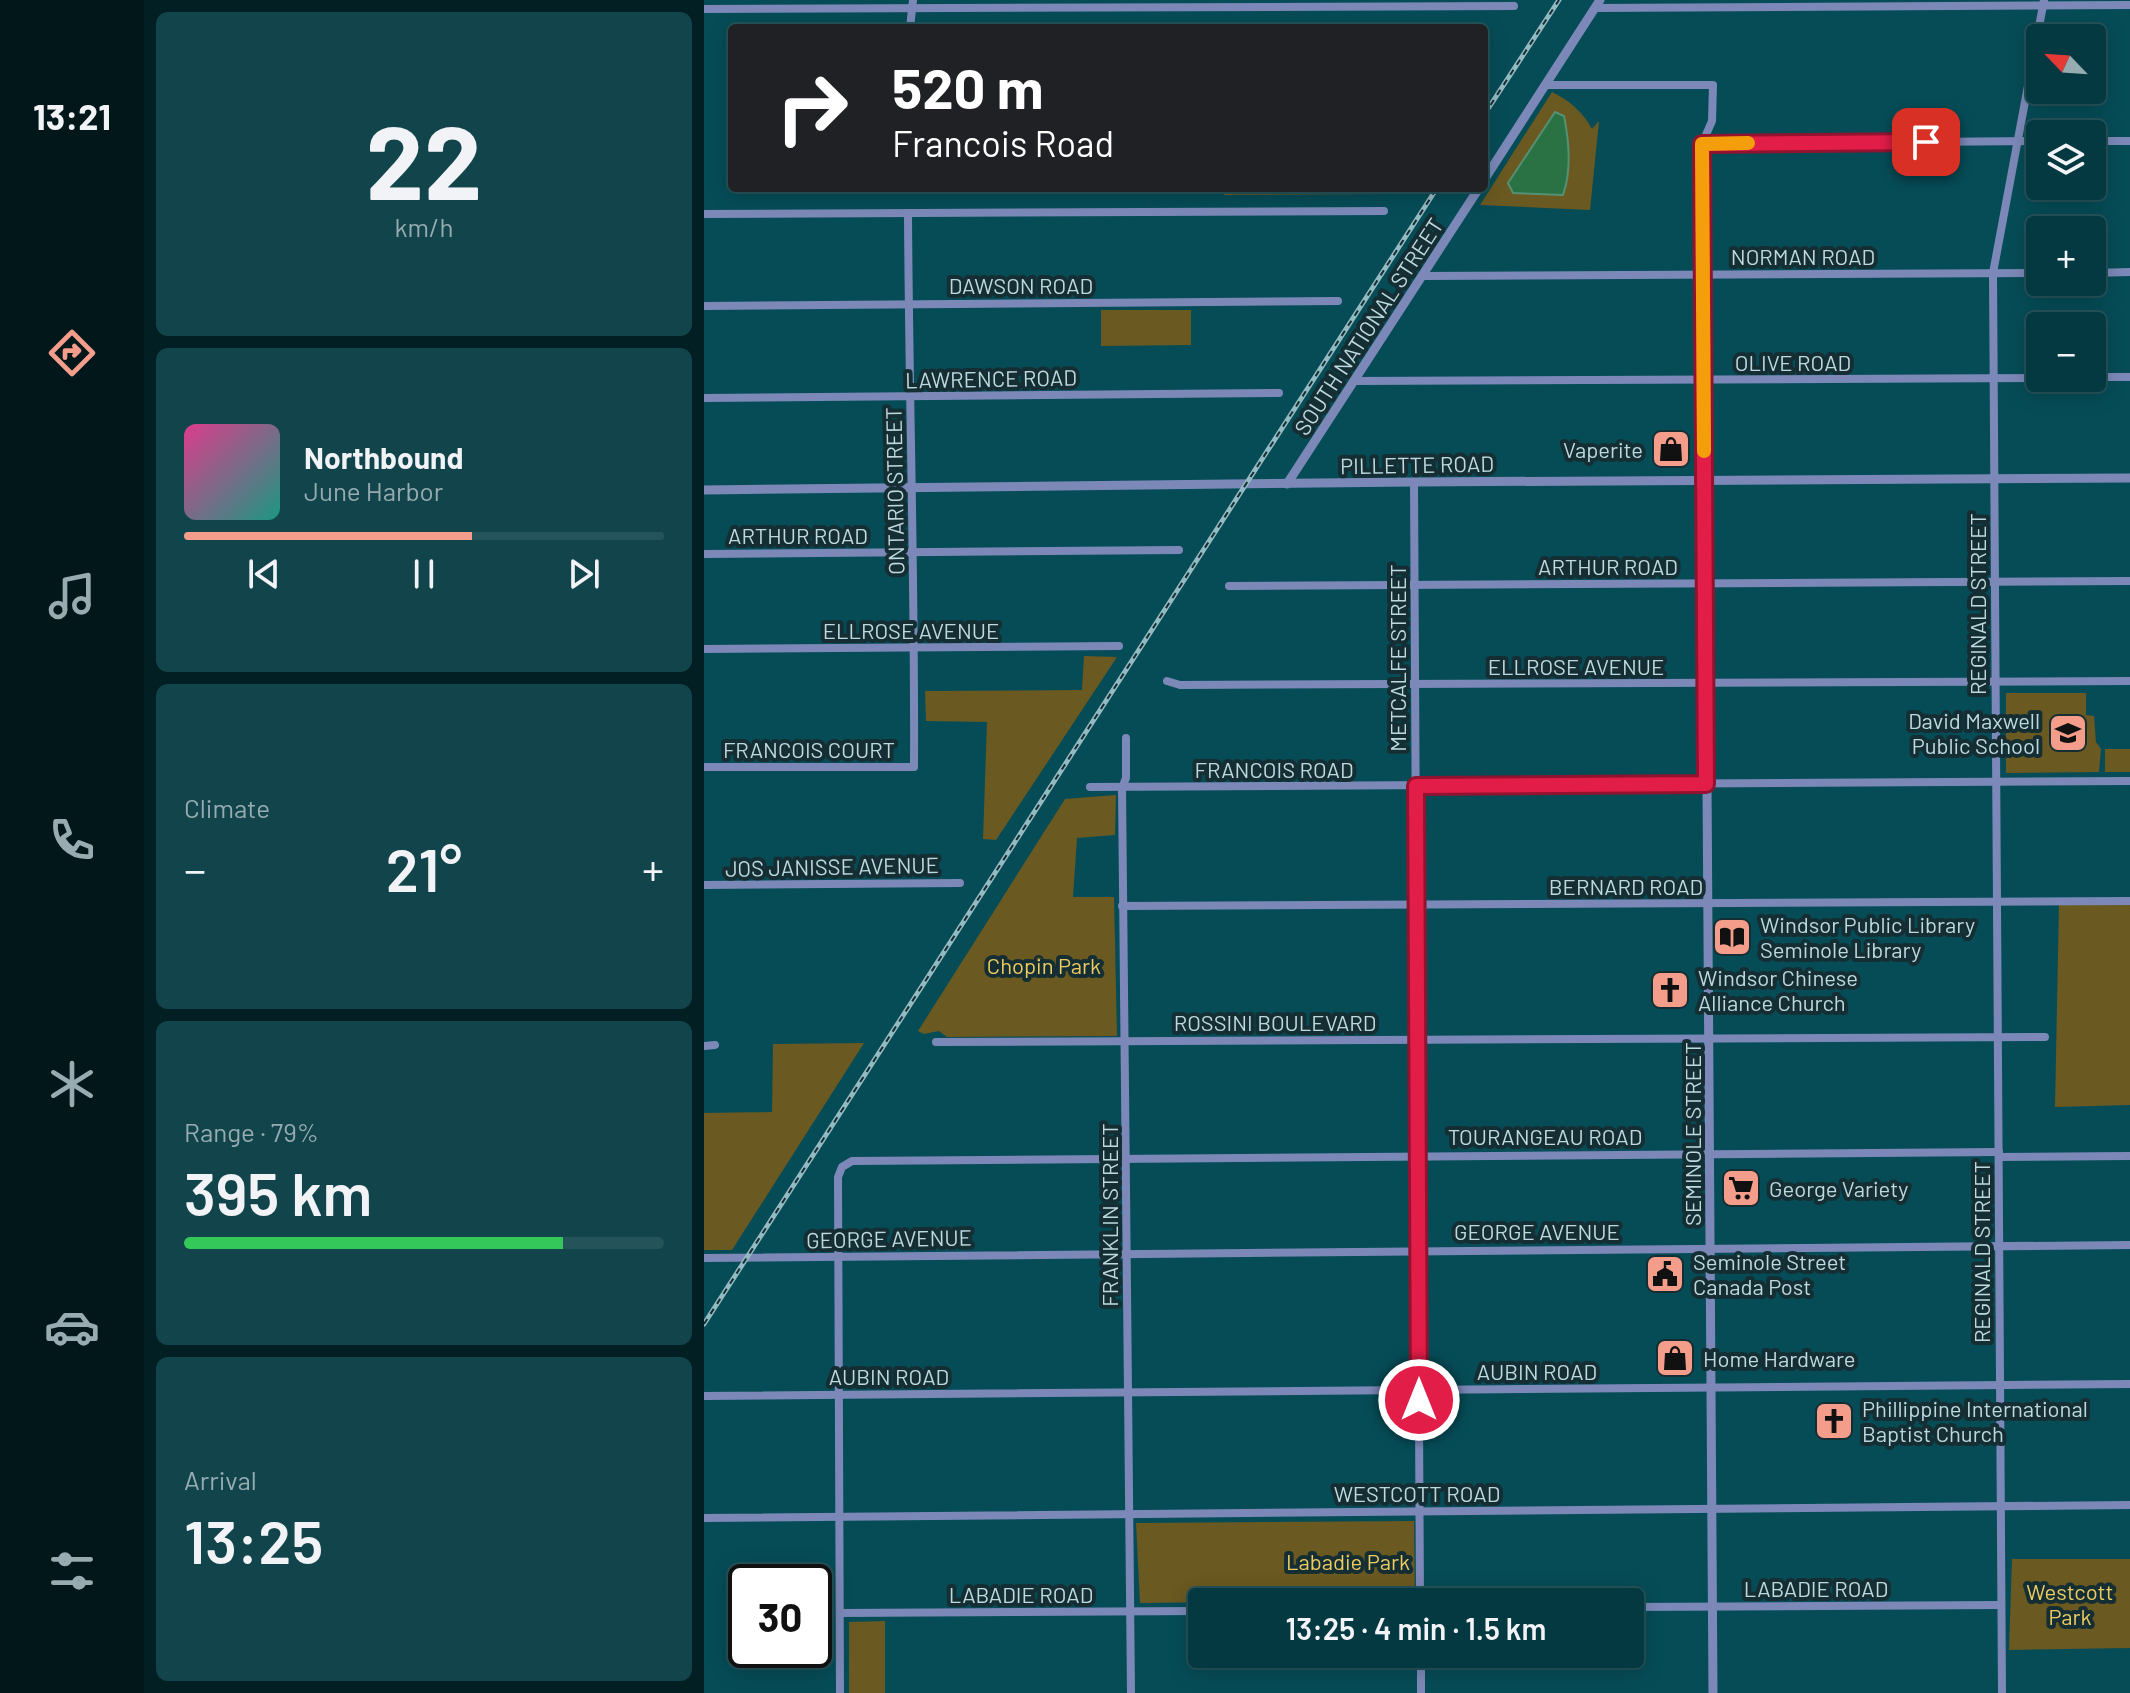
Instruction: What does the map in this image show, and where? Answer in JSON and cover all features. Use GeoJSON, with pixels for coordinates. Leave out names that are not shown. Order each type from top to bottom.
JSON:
{"type":"FeatureCollection","features":[{"type":"Feature","properties":{"kind":"street","name":"REGINALD STREET"},"geometry":{"type":"LineString","coordinates":[[2002,1693],[1993,273],[2044,3]]}},
{"type":"Feature","properties":{"kind":"street"},"geometry":{"type":"LineString","coordinates":[[910,24],[913,4]]}},
{"type":"Feature","properties":{"kind":"street"},"geometry":{"type":"LineString","coordinates":[[704,9],[913,4],[1514,6]]}},
{"type":"Feature","properties":{"kind":"street"},"geometry":{"type":"LineString","coordinates":[[1488,174],[1597,4],[2130,5]]}},
{"type":"Feature","properties":{"kind":"street","name":"SEMINOLE STREET"},"geometry":{"type":"LineString","coordinates":[[1545,85],[1713,85],[1712,121],[1702,144],[1713,1693]]}},
{"type":"Feature","properties":{"kind":"street"},"geometry":{"type":"LineString","coordinates":[[1702,144],[2026,141]]}},
{"type":"Feature","properties":{"kind":"street"},"geometry":{"type":"LineString","coordinates":[[2106,141],[2130,141]]}},
{"type":"Feature","properties":{"kind":"street","name":"SOUTH NATIONAL STREET"},"geometry":{"type":"LineString","coordinates":[[1287,484],[1476,192]]}},
{"type":"Feature","properties":{"kind":"street"},"geometry":{"type":"LineString","coordinates":[[704,214],[1384,211]]}},
{"type":"Feature","properties":{"kind":"street","name":"ONTARIO STREET"},"geometry":{"type":"LineString","coordinates":[[908,213],[914,767]]}},
{"type":"Feature","properties":{"kind":"street"},"geometry":{"type":"LineString","coordinates":[[2106,273],[2130,272]]}},
{"type":"Feature","properties":{"kind":"street","name":"NORMAN ROAD"},"geometry":{"type":"LineString","coordinates":[[1422,276],[2026,273]]}},
{"type":"Feature","properties":{"kind":"street","name":"DAWSON ROAD"},"geometry":{"type":"LineString","coordinates":[[704,306],[1338,301]]}},
{"type":"Feature","properties":{"kind":"street"},"geometry":{"type":"LineString","coordinates":[[2106,377],[2130,377]]}},
{"type":"Feature","properties":{"kind":"street","name":"OLIVE ROAD"},"geometry":{"type":"LineString","coordinates":[[1354,381],[2026,378]]}},
{"type":"Feature","properties":{"kind":"street","name":"LAWRENCE ROAD"},"geometry":{"type":"LineString","coordinates":[[704,398],[1279,393]]}},
{"type":"Feature","properties":{"kind":"street","name":"PILLETTE ROAD"},"geometry":{"type":"LineString","coordinates":[[704,490],[2130,478]]}},
{"type":"Feature","properties":{"kind":"street","name":"METCALFE STREET"},"geometry":{"type":"LineString","coordinates":[[1414,482],[1420,1588]]}},
{"type":"Feature","properties":{"kind":"street","name":"ARTHUR ROAD"},"geometry":{"type":"LineString","coordinates":[[704,554],[1179,550]]}},
{"type":"Feature","properties":{"kind":"street","name":"ARTHUR ROAD"},"geometry":{"type":"LineString","coordinates":[[1229,586],[2130,581]]}},
{"type":"Feature","properties":{"kind":"street","name":"ELLROSE AVENUE"},"geometry":{"type":"LineString","coordinates":[[704,649],[1119,646]]}},
{"type":"Feature","properties":{"kind":"street","name":"ELLROSE AVENUE"},"geometry":{"type":"LineString","coordinates":[[1167,681],[1180,685],[1415,685],[2130,681]]}},
{"type":"Feature","properties":{"kind":"street","name":"FRANKLIN STREET"},"geometry":{"type":"LineString","coordinates":[[1126,738],[1126,778],[1122,788],[1122,906],[1126,1041],[1131,1693]]}},
{"type":"Feature","properties":{"kind":"street","name":"FRANCOIS COURT"},"geometry":{"type":"LineString","coordinates":[[704,767],[914,767]]}},
{"type":"Feature","properties":{"kind":"street","name":"FRANCOIS ROAD"},"geometry":{"type":"LineString","coordinates":[[1090,787],[2130,781]]}},
{"type":"Feature","properties":{"kind":"street","name":"JOS JANISSE AVENUE"},"geometry":{"type":"LineString","coordinates":[[704,885],[960,883]]}},
{"type":"Feature","properties":{"kind":"street","name":"BERNARD ROAD"},"geometry":{"type":"LineString","coordinates":[[1122,906],[2130,901]]}},
{"type":"Feature","properties":{"kind":"street","name":"ROSSINI BOULEVARD"},"geometry":{"type":"LineString","coordinates":[[936,1042],[2045,1037]]}},
{"type":"Feature","properties":{"kind":"street"},"geometry":{"type":"LineString","coordinates":[[704,1046],[715,1045]]}},
{"type":"Feature","properties":{"kind":"street","name":"TOURANGEAU ROAD"},"geometry":{"type":"LineString","coordinates":[[840,1257],[838,1177],[842,1167],[852,1161],[1710,1153],[2130,1156]]}},
{"type":"Feature","properties":{"kind":"street","name":"GEORGE AVENUE"},"geometry":{"type":"LineString","coordinates":[[704,1258],[2130,1245]]}},
{"type":"Feature","properties":{"kind":"street"},"geometry":{"type":"LineString","coordinates":[[840,1257],[840,1693]]}},
{"type":"Feature","properties":{"kind":"street","name":"AUBIN ROAD"},"geometry":{"type":"LineString","coordinates":[[704,1396],[2130,1384]]}},
{"type":"Feature","properties":{"kind":"street","name":"WESTCOTT ROAD"},"geometry":{"type":"LineString","coordinates":[[704,1518],[2130,1505]]}},
{"type":"Feature","properties":{"kind":"street","name":"LABADIE ROAD"},"geometry":{"type":"LineString","coordinates":[[1644,1607],[2001,1605]]}},
{"type":"Feature","properties":{"kind":"street","name":"LABADIE ROAD"},"geometry":{"type":"LineString","coordinates":[[840,1613],[1188,1611]]}},
{"type":"Feature","properties":{"kind":"street"},"geometry":{"type":"LineString","coordinates":[[1421,1668],[1421,1693]]}},
{"type":"Feature","properties":{"kind":"green space"},"geometry":{"type":"Polygon","coordinates":[[[1552,92],[1575,107],[1592,129],[1599,121],[1590,210],[1480,205],[1552,92]]]}},
{"type":"Feature","properties":{"kind":"green space"},"geometry":{"type":"Polygon","coordinates":[[[1224,192],[1391,192],[1386,194],[1224,195],[1224,192]]]}},
{"type":"Feature","properties":{"kind":"green space"},"geometry":{"type":"Polygon","coordinates":[[[1101,310],[1191,310],[1191,345],[1101,346],[1101,310]]]}},
{"type":"Feature","properties":{"kind":"green space"},"geometry":{"type":"Polygon","coordinates":[[[1084,656],[1117,657],[996,840],[983,839],[987,722],[926,721],[925,691],[1082,690],[1084,656]]]}},
{"type":"Feature","properties":{"kind":"green space","name":"David Maxwell Public School"},"geometry":{"type":"Polygon","coordinates":[[[2006,693],[2086,693],[2086,715],[2094,716],[2096,742],[2101,749],[2099,772],[2006,773],[2006,693]]]}},
{"type":"Feature","properties":{"kind":"green space"},"geometry":{"type":"Polygon","coordinates":[[[2105,749],[2130,749],[2130,772],[2105,772],[2105,749]]]}},
{"type":"Feature","properties":{"kind":"green space","name":"Chopin Park"},"geometry":{"type":"Polygon","coordinates":[[[1116,795],[1115,835],[1077,838],[1073,897],[1114,897],[1117,1036],[947,1037],[939,1031],[924,1034],[918,1031],[1065,799],[1116,795]]]}},
{"type":"Feature","properties":{"kind":"green space"},"geometry":{"type":"Polygon","coordinates":[[[2130,903],[2130,1105],[2055,1107],[2059,904],[2130,903]]]}},
{"type":"Feature","properties":{"kind":"green space"},"geometry":{"type":"Polygon","coordinates":[[[864,1043],[732,1250],[704,1250],[704,1113],[772,1112],[773,1044],[864,1043]]]}},
{"type":"Feature","properties":{"kind":"green space","name":"Labadie Park"},"geometry":{"type":"Polygon","coordinates":[[[1414,1521],[1415,1588],[1188,1588],[1188,1602],[1140,1603],[1136,1523],[1414,1521]]]}},
{"type":"Feature","properties":{"kind":"green space","name":"Westcott Park"},"geometry":{"type":"Polygon","coordinates":[[[2012,1559],[2130,1559],[2130,1648],[2009,1650],[2012,1559]]]}},
{"type":"Feature","properties":{"kind":"green space"},"geometry":{"type":"Polygon","coordinates":[[[885,1621],[885,1693],[849,1693],[849,1622],[885,1621]]]}},
{"type":"Feature","properties":{"kind":"shaded area"},"geometry":{"type":"Polygon","coordinates":[[[1555,112],[1564,116],[1568,145],[1568,176],[1563,195],[1513,193],[1508,183],[1555,112]]]}},
{"type":"Feature","properties":{"kind":"railway"},"geometry":{"type":"LineString","coordinates":[[1488,109],[1559,0]]}},
{"type":"Feature","properties":{"kind":"railway"},"geometry":{"type":"LineString","coordinates":[[704,1324],[1434,192]]}},
{"type":"Feature","properties":{"kind":"slow traffic"},"geometry":{"type":"LineString","coordinates":[[1704,451],[1702,144],[1748,143]]}},
{"type":"Feature","properties":{"kind":"place","name":"Vaperite"},"geometry":{"type":"Point","coordinates":[1671,449]}},
{"type":"Feature","properties":{"kind":"place","name":"David Maxwell Public School"},"geometry":{"type":"Point","coordinates":[2068,733]}},
{"type":"Feature","properties":{"kind":"place","name":"Windsor Public Library Seminole Library"},"geometry":{"type":"Point","coordinates":[1732,937]}},
{"type":"Feature","properties":{"kind":"place","name":"Windsor Chinese Alliance Church"},"geometry":{"type":"Point","coordinates":[1670,990]}},
{"type":"Feature","properties":{"kind":"place","name":"George Variety"},"geometry":{"type":"Point","coordinates":[1741,1188]}},
{"type":"Feature","properties":{"kind":"place","name":"Seminole Street Canada Post"},"geometry":{"type":"Point","coordinates":[1665,1274]}},
{"type":"Feature","properties":{"kind":"place","name":"Home Hardware"},"geometry":{"type":"Point","coordinates":[1675,1358]}},
{"type":"Feature","properties":{"kind":"place","name":"Phillippine International Baptist Church"},"geometry":{"type":"Point","coordinates":[1834,1421]}},
{"type":"Feature","properties":{"kind":"route"},"geometry":{"type":"LineString","coordinates":[[1419,1400],[1416,786],[1706,784],[1702,144],[1926,142]]}}]}
